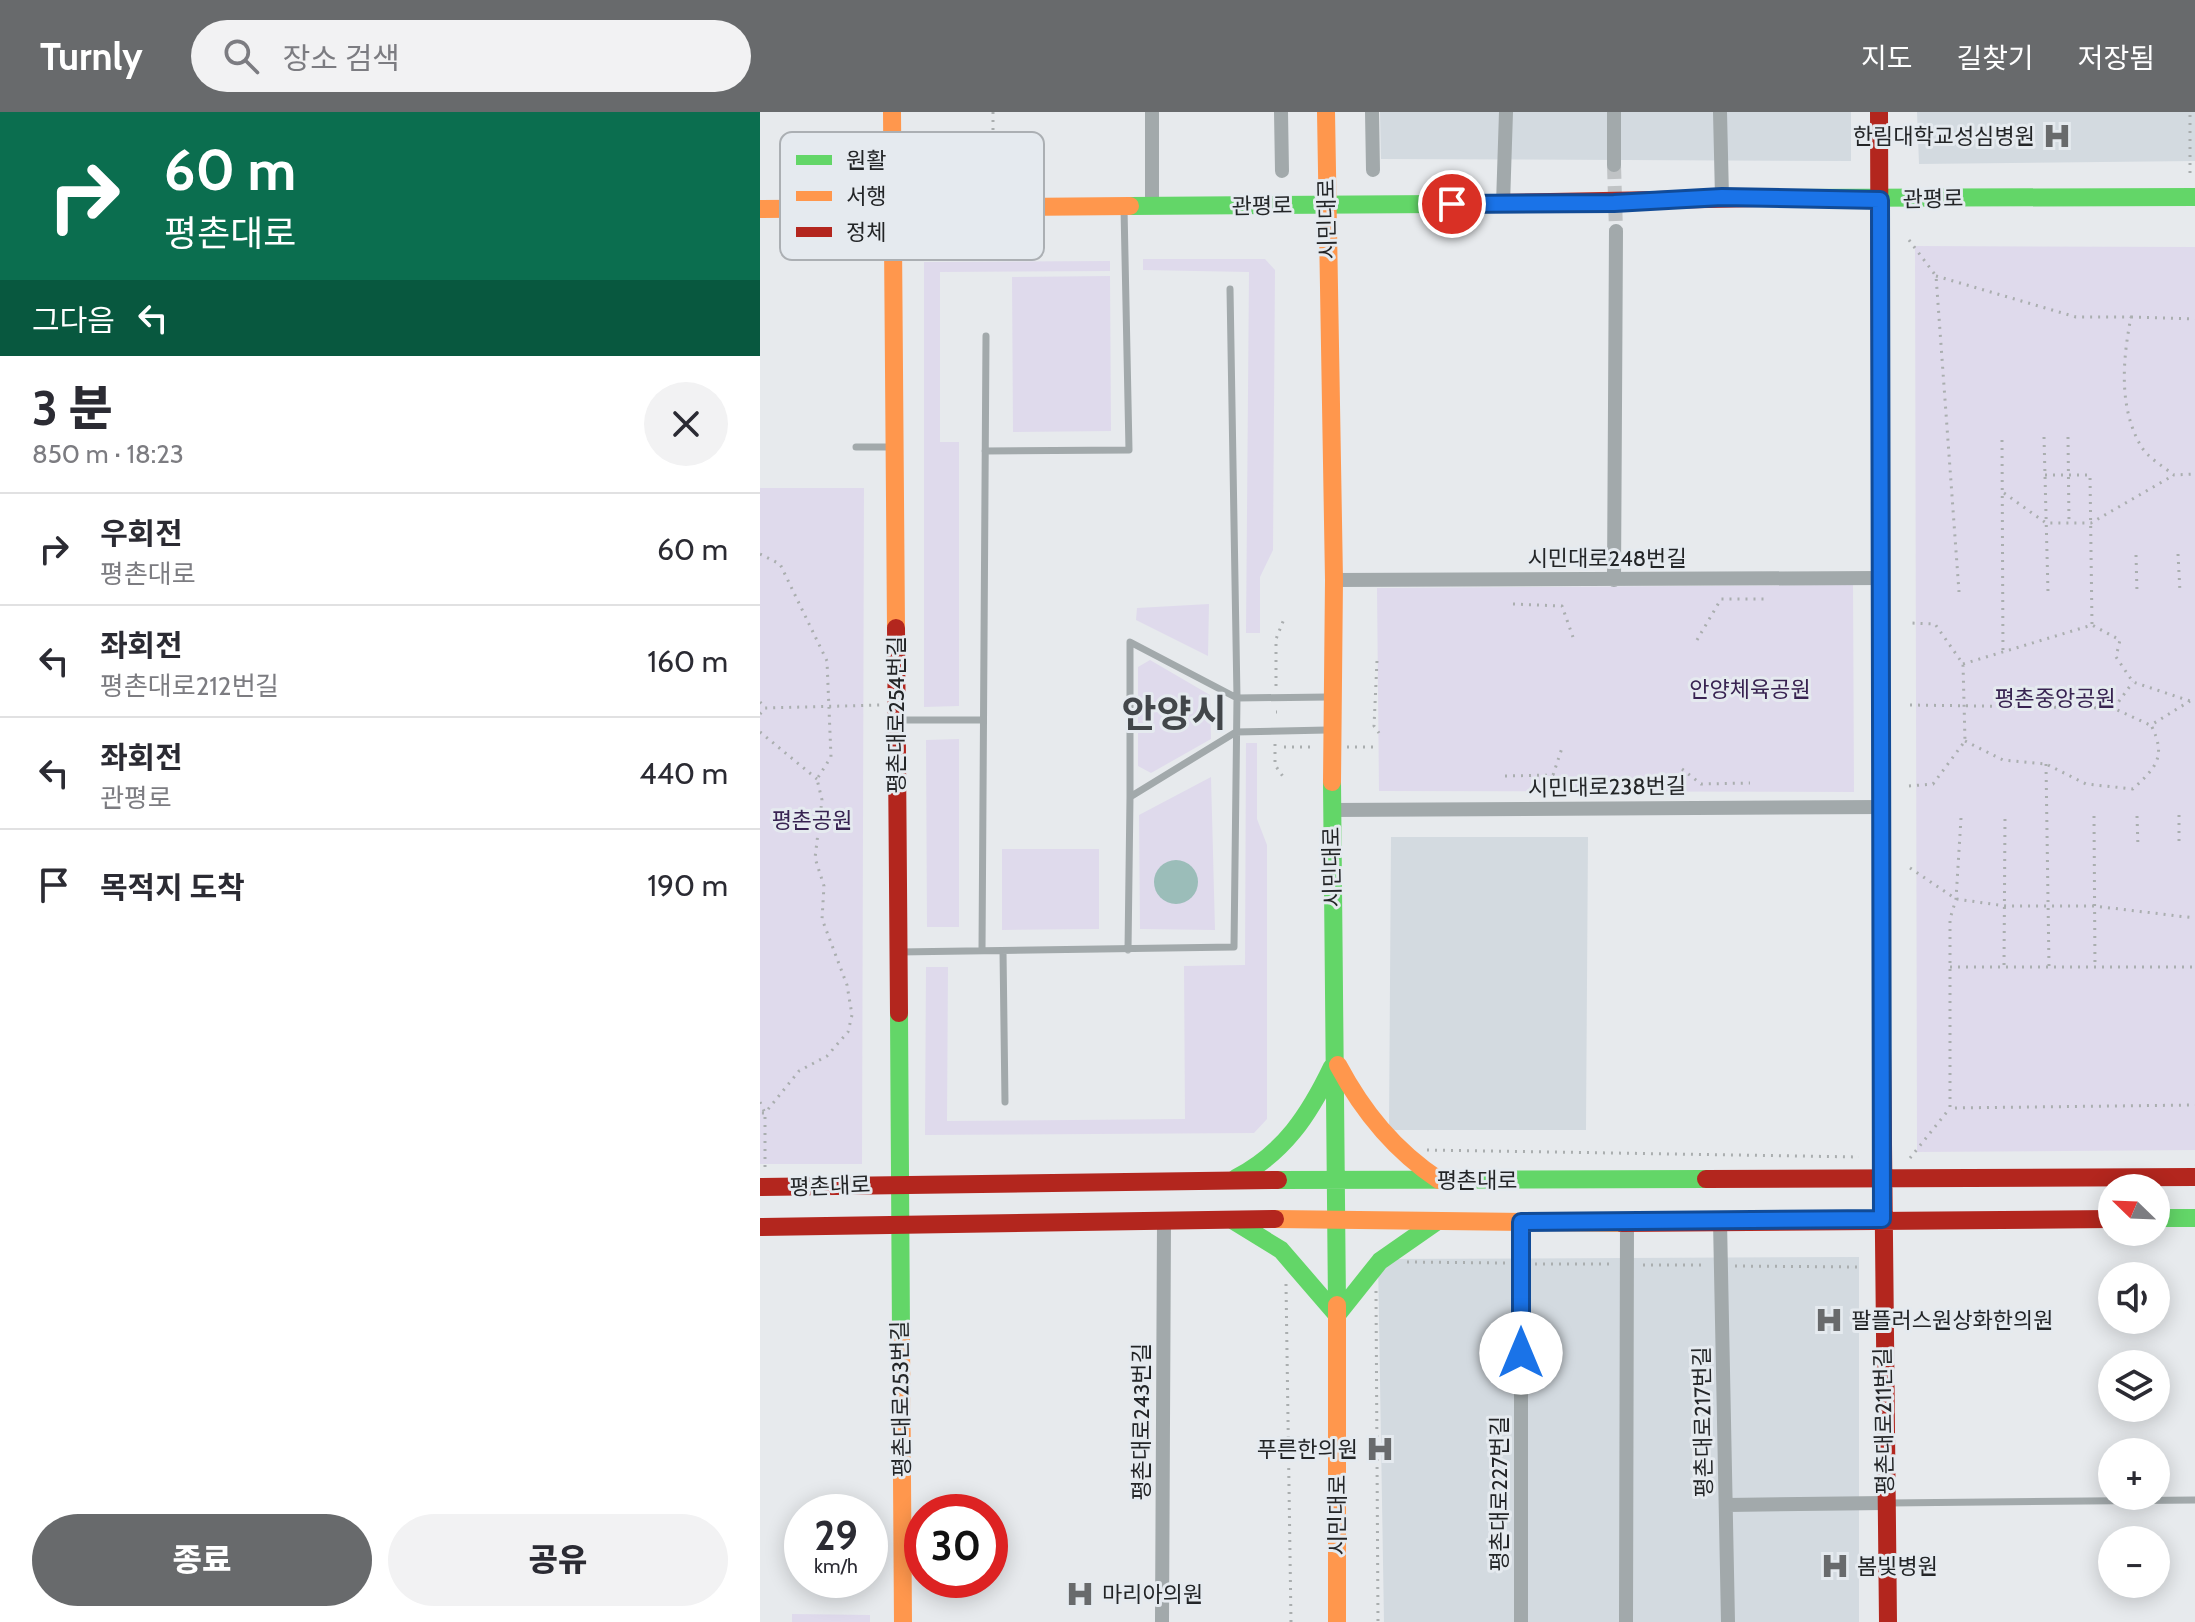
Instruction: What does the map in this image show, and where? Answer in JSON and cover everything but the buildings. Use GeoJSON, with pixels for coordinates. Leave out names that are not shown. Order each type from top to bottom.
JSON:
{"type":"FeatureCollection","features":[{"type":"Feature","properties":{"kind":"street","name":"평촌대로254번길"},"geometry":{"type":"LineString","coordinates":[[892,112],[892,132]]}},
{"type":"Feature","properties":{"kind":"street"},"geometry":{"type":"LineString","coordinates":[[1152,112],[1152,207]]}},
{"type":"Feature","properties":{"kind":"street"},"geometry":{"type":"LineString","coordinates":[[1281,112],[1282,171]]}},
{"type":"Feature","properties":{"kind":"street","name":"시민대로"},"geometry":{"type":"LineString","coordinates":[[1326,112],[1334,580],[1331,810],[1337,1180],[1337,1622]]}},
{"type":"Feature","properties":{"kind":"street"},"geometry":{"type":"LineString","coordinates":[[1372,112],[1373,170]]}},
{"type":"Feature","properties":{"kind":"street"},"geometry":{"type":"LineString","coordinates":[[1503,204],[1506,112]]}},
{"type":"Feature","properties":{"kind":"street"},"geometry":{"type":"LineString","coordinates":[[1614,112],[1614,165]]}},
{"type":"Feature","properties":{"kind":"street"},"geometry":{"type":"LineString","coordinates":[[1720,112],[1722,197]]}},
{"type":"Feature","properties":{"kind":"street","name":"평촌대로211번길"},"geometry":{"type":"LineString","coordinates":[[1879,112],[1882,1219],[1888,1622]]}},
{"type":"Feature","properties":{"kind":"street","name":"관평로"},"geometry":{"type":"LineString","coordinates":[[1044,208],[1503,204],[1722,197],[1880,200],[2195,197]]}},
{"type":"Feature","properties":{"kind":"street","name":"관평로"},"geometry":{"type":"LineString","coordinates":[[760,209],[780,209]]}},
{"type":"Feature","properties":{"kind":"street"},"geometry":{"type":"LineString","coordinates":[[1614,580],[1616,231]]}},
{"type":"Feature","properties":{"kind":"street","name":"평촌대로254번길"},"geometry":{"type":"LineString","coordinates":[[894,260],[899,1223]]}},
{"type":"Feature","properties":{"kind":"street","name":"시민대로248번길"},"geometry":{"type":"LineString","coordinates":[[1334,580],[1881,578]]}},
{"type":"Feature","properties":{"kind":"street","name":"시민대로238번길"},"geometry":{"type":"LineString","coordinates":[[1331,810],[1883,807]]}},
{"type":"Feature","properties":{"kind":"street"},"geometry":{"type":"LineString","coordinates":[[1335,1059],[1355,1098],[1397,1149],[1439,1180]]}},
{"type":"Feature","properties":{"kind":"street"},"geometry":{"type":"LineString","coordinates":[[1230,1181],[1255,1170],[1284,1148],[1316,1104],[1335,1059]]}},
{"type":"Feature","properties":{"kind":"street","name":"평촌대로"},"geometry":{"type":"LineString","coordinates":[[762,1188],[1337,1180],[2195,1177]]}},
{"type":"Feature","properties":{"kind":"street","name":"평촌대로"},"geometry":{"type":"LineString","coordinates":[[760,1227],[1337,1218],[1627,1223],[2098,1219]]}},
{"type":"Feature","properties":{"kind":"street"},"geometry":{"type":"LineString","coordinates":[[2170,1218],[2195,1218]]}},
{"type":"Feature","properties":{"kind":"street"},"geometry":{"type":"LineString","coordinates":[[1232,1220],[1264,1236],[1286,1256],[1337,1315],[1376,1262],[1399,1241],[1440,1220]]}},
{"type":"Feature","properties":{"kind":"street","name":"평촌대로217번길"},"geometry":{"type":"LineString","coordinates":[[1720,1221],[1728,1622]]}},
{"type":"Feature","properties":{"kind":"street","name":"평촌대로243번길"},"geometry":{"type":"LineString","coordinates":[[1162,1622],[1164,1222]]}},
{"type":"Feature","properties":{"kind":"street","name":"평촌대로227번길"},"geometry":{"type":"LineString","coordinates":[[1521,1222],[1521,1622]]}},
{"type":"Feature","properties":{"kind":"street","name":"평촌대로253번길"},"geometry":{"type":"LineString","coordinates":[[899,1223],[903,1622]]}},
{"type":"Feature","properties":{"kind":"street"},"geometry":{"type":"LineString","coordinates":[[1626,1622],[1627,1223]]}},
{"type":"Feature","properties":{"kind":"street"},"geometry":{"type":"LineString","coordinates":[[1727,1505],[1885,1503]]}},
{"type":"Feature","properties":{"kind":"lane"},"geometry":{"type":"LineString","coordinates":[[985,451],[1129,450],[1124,208]]}},
{"type":"Feature","properties":{"kind":"lane"},"geometry":{"type":"LineString","coordinates":[[897,952],[1234,947],[1237,698],[1230,289]]}},
{"type":"Feature","properties":{"kind":"lane"},"geometry":{"type":"LineString","coordinates":[[982,951],[986,336]]}},
{"type":"Feature","properties":{"kind":"lane"},"geometry":{"type":"LineString","coordinates":[[856,447],[897,447]]}},
{"type":"Feature","properties":{"kind":"lane"},"geometry":{"type":"LineString","coordinates":[[1128,950],[1130,642],[1237,698],[1331,697]]}},
{"type":"Feature","properties":{"kind":"lane"},"geometry":{"type":"LineString","coordinates":[[895,713],[983,720]]}},
{"type":"Feature","properties":{"kind":"lane"},"geometry":{"type":"LineString","coordinates":[[1130,797],[1236,732],[1331,730]]}},
{"type":"Feature","properties":{"kind":"lane"},"geometry":{"type":"LineString","coordinates":[[1003,951],[1005,1102]]}},
{"type":"Feature","properties":{"kind":"lane"},"geometry":{"type":"LineString","coordinates":[[1885,1503],[2195,1500]]}},
{"type":"Feature","properties":{"kind":"path"},"geometry":{"type":"LineString","coordinates":[[2190,112],[2190,173]]}},
{"type":"Feature","properties":{"kind":"path"},"geometry":{"type":"LineString","coordinates":[[1909,240],[1936,276],[1959,592]]}},
{"type":"Feature","properties":{"kind":"path"},"geometry":{"type":"LineString","coordinates":[[1936,276],[2076,317],[2195,319]]}},
{"type":"Feature","properties":{"kind":"path"},"geometry":{"type":"LineString","coordinates":[[2131,317],[2122,364],[2129,407],[2141,447],[2174,475]]}},
{"type":"Feature","properties":{"kind":"path"},"geometry":{"type":"LineString","coordinates":[[2044,437],[2048,592]]}},
{"type":"Feature","properties":{"kind":"path"},"geometry":{"type":"LineString","coordinates":[[2068,437],[2069,523]]}},
{"type":"Feature","properties":{"kind":"path"},"geometry":{"type":"LineString","coordinates":[[2002,440],[2003,655]]}},
{"type":"Feature","properties":{"kind":"path"},"geometry":{"type":"LineString","coordinates":[[2003,493],[2046,523],[2091,523],[2174,475],[2195,474]]}},
{"type":"Feature","properties":{"kind":"path"},"geometry":{"type":"LineString","coordinates":[[2045,475],[2090,475],[2092,625]]}},
{"type":"Feature","properties":{"kind":"path"},"geometry":{"type":"LineString","coordinates":[[760,554],[780,564],[827,661],[831,757],[817,779]]}},
{"type":"Feature","properties":{"kind":"path"},"geometry":{"type":"LineString","coordinates":[[2178,554],[2180,592]]}},
{"type":"Feature","properties":{"kind":"path"},"geometry":{"type":"LineString","coordinates":[[2136,555],[2137,592]]}},
{"type":"Feature","properties":{"kind":"path"},"geometry":{"type":"LineString","coordinates":[[1697,640],[1721,599],[1768,599]]}},
{"type":"Feature","properties":{"kind":"path"},"geometry":{"type":"LineString","coordinates":[[1513,604],[1562,606],[1574,640]]}},
{"type":"Feature","properties":{"kind":"path"},"geometry":{"type":"LineString","coordinates":[[1276,690],[1276,639],[1284,619]]}},
{"type":"Feature","properties":{"kind":"path"},"geometry":{"type":"LineString","coordinates":[[1909,786],[1933,784],[1965,741],[1963,664],[1935,624],[1910,623]]}},
{"type":"Feature","properties":{"kind":"path"},"geometry":{"type":"LineString","coordinates":[[1963,664],[2003,655],[2092,625],[2120,640],[2116,657],[2133,682],[2190,701],[2151,725]]}},
{"type":"Feature","properties":{"kind":"path"},"geometry":{"type":"LineString","coordinates":[[1377,661],[1374,726],[1379,733]]}},
{"type":"Feature","properties":{"kind":"path"},"geometry":{"type":"LineString","coordinates":[[2113,708],[2133,682]]}},
{"type":"Feature","properties":{"kind":"path"},"geometry":{"type":"LineString","coordinates":[[760,702],[765,708]]}},
{"type":"Feature","properties":{"kind":"path"},"geometry":{"type":"LineString","coordinates":[[1910,705],[2113,708],[2151,725],[2159,741],[2157,766],[2133,789],[2086,784],[2046,764],[2003,760],[1965,741]]}},
{"type":"Feature","properties":{"kind":"path"},"geometry":{"type":"LineString","coordinates":[[760,714],[765,708],[831,707],[895,713]]}},
{"type":"Feature","properties":{"kind":"path"},"geometry":{"type":"LineString","coordinates":[[760,732],[817,779],[822,800],[815,858],[824,886],[822,919],[847,985],[852,1015],[848,1032],[827,1056],[799,1071],[762,1113]]}},
{"type":"Feature","properties":{"kind":"path"},"geometry":{"type":"LineString","coordinates":[[1275,744],[1275,765],[1284,778]]}},
{"type":"Feature","properties":{"kind":"path"},"geometry":{"type":"LineString","coordinates":[[1505,776],[1553,775],[1563,745]]}},
{"type":"Feature","properties":{"kind":"path"},"geometry":{"type":"LineString","coordinates":[[2046,764],[2049,967]]}},
{"type":"Feature","properties":{"kind":"path"},"geometry":{"type":"LineString","coordinates":[[1682,769],[1701,784],[1750,783]]}},
{"type":"Feature","properties":{"kind":"path"},"geometry":{"type":"LineString","coordinates":[[2179,815],[2179,847]]}},
{"type":"Feature","properties":{"kind":"path"},"geometry":{"type":"LineString","coordinates":[[2094,816],[2095,967]]}},
{"type":"Feature","properties":{"kind":"path"},"geometry":{"type":"LineString","coordinates":[[2137,816],[2138,847]]}},
{"type":"Feature","properties":{"kind":"path"},"geometry":{"type":"LineString","coordinates":[[2004,967],[2005,817]]}},
{"type":"Feature","properties":{"kind":"path"},"geometry":{"type":"LineString","coordinates":[[1910,1158],[1950,1108],[1950,919],[1956,899],[1961,818]]}},
{"type":"Feature","properties":{"kind":"path"},"geometry":{"type":"LineString","coordinates":[[1910,868],[1956,899],[2006,906],[2094,906],[2195,918]]}},
{"type":"Feature","properties":{"kind":"path"},"geometry":{"type":"LineString","coordinates":[[1950,967],[2195,967]]}},
{"type":"Feature","properties":{"kind":"path"},"geometry":{"type":"LineString","coordinates":[[760,1102],[762,1188]]}},
{"type":"Feature","properties":{"kind":"path"},"geometry":{"type":"LineString","coordinates":[[1950,1108],[2195,1105]]}},
{"type":"Feature","properties":{"kind":"path"},"geometry":{"type":"LineString","coordinates":[[1397,1149],[1859,1157]]}},
{"type":"Feature","properties":{"kind":"path"},"geometry":{"type":"LineString","coordinates":[[1286,1256],[1291,1622]]}},
{"type":"Feature","properties":{"kind":"path"},"geometry":{"type":"LineString","coordinates":[[1376,1262],[1378,1622]]}},
{"type":"Feature","properties":{"kind":"shaded area"},"geometry":{"type":"Polygon","coordinates":[[[1380,112],[1851,112],[1851,161],[1381,159],[1380,112]]]}},
{"type":"Feature","properties":{"kind":"shaded area","name":"한림대학교성심병원"},"geometry":{"type":"Polygon","coordinates":[[[1917,112],[2195,112],[2195,161],[1919,164],[1917,112]]]}},
{"type":"Feature","properties":{"kind":"shaded area"},"geometry":{"type":"Polygon","coordinates":[[[1391,837],[1588,837],[1586,1130],[1389,1130],[1391,837]]]}},
{"type":"Feature","properties":{"kind":"shaded area"},"geometry":{"type":"Polygon","coordinates":[[[1176,860],[1191,867],[1198,882],[1191,897],[1176,904],[1161,897],[1154,882],[1161,867],[1176,860]]]}},
{"type":"Feature","properties":{"kind":"shaded area"},"geometry":{"type":"Polygon","coordinates":[[[1859,1257],[1859,1622],[1384,1622],[1378,1259],[1859,1257]]]}},
{"type":"Feature","properties":{"kind":"green space","name":"평촌중앙공원"},"geometry":{"type":"Polygon","coordinates":[[[1915,246],[2195,247],[2195,1150],[1917,1152],[1915,246]]]}},
{"type":"Feature","properties":{"kind":"green space"},"geometry":{"type":"Polygon","coordinates":[[[1143,259],[1265,259],[1275,270],[1273,550],[1260,577],[1260,633],[1246,633],[1249,272],[1143,270],[1143,259]]]}},
{"type":"Feature","properties":{"kind":"green space"},"geometry":{"type":"Polygon","coordinates":[[[1110,261],[1110,271],[940,272],[940,442],[959,442],[959,706],[924,707],[924,262],[1110,261]]]}},
{"type":"Feature","properties":{"kind":"green space"},"geometry":{"type":"Polygon","coordinates":[[[1110,276],[1111,431],[1013,432],[1012,277],[1110,276]]]}},
{"type":"Feature","properties":{"kind":"green space","name":"평촌공원"},"geometry":{"type":"Polygon","coordinates":[[[760,488],[864,488],[862,1164],[760,1164],[760,488]]]}},
{"type":"Feature","properties":{"kind":"green space","name":"안양체육공원"},"geometry":{"type":"Polygon","coordinates":[[[1853,585],[1854,792],[1379,791],[1377,588],[1853,585]]]}},
{"type":"Feature","properties":{"kind":"green space"},"geometry":{"type":"Polygon","coordinates":[[[1209,604],[1208,656],[1136,620],[1137,608],[1209,604]]]}},
{"type":"Feature","properties":{"kind":"green space"},"geometry":{"type":"Polygon","coordinates":[[[1150,660],[1210,695],[1211,739],[1151,773],[1138,766],[1138,667],[1150,660]]]}},
{"type":"Feature","properties":{"kind":"green space"},"geometry":{"type":"Polygon","coordinates":[[[959,739],[959,927],[927,927],[926,740],[959,739]]]}},
{"type":"Feature","properties":{"kind":"green space"},"geometry":{"type":"Polygon","coordinates":[[[1246,743],[1257,743],[1257,819],[1267,845],[1267,1119],[1254,1133],[925,1135],[926,967],[948,967],[947,1121],[1185,1119],[1184,966],[1245,965],[1246,743]]]}},
{"type":"Feature","properties":{"kind":"green space"},"geometry":{"type":"Polygon","coordinates":[[[1211,777],[1215,930],[1140,929],[1139,815],[1211,777]]]}},
{"type":"Feature","properties":{"kind":"green space"},"geometry":{"type":"Polygon","coordinates":[[[1002,849],[1099,849],[1099,929],[1002,930],[1002,849]]]}},
{"type":"Feature","properties":{"kind":"green space"},"geometry":{"type":"Polygon","coordinates":[[[792,1614],[870,1615],[870,1622],[792,1622],[792,1614]]]}},
{"type":"Feature","properties":{"kind":"tunnel"},"geometry":{"type":"LineString","coordinates":[[1614,165],[1616,231]]}},
{"type":"Feature","properties":{"kind":"traffic: fast"},"geometry":{"type":"LineString","coordinates":[[1761,198],[2195,197]]}},
{"type":"Feature","properties":{"kind":"traffic: fast"},"geometry":{"type":"LineString","coordinates":[[1130,206],[1442,204]]}},
{"type":"Feature","properties":{"kind":"traffic: fast"},"geometry":{"type":"LineString","coordinates":[[1881,689],[1882,1048]]}},
{"type":"Feature","properties":{"kind":"traffic: fast"},"geometry":{"type":"LineString","coordinates":[[1332,782],[1337,1305]]}},
{"type":"Feature","properties":{"kind":"traffic: fast"},"geometry":{"type":"LineString","coordinates":[[899,1013],[901,1336]]}},
{"type":"Feature","properties":{"kind":"traffic: fast"},"geometry":{"type":"LineString","coordinates":[[1236,1178],[1281,1145],[1304,1117],[1332,1067]]}},
{"type":"Feature","properties":{"kind":"traffic: fast"},"geometry":{"type":"LineString","coordinates":[[1278,1180],[1706,1179]]}},
{"type":"Feature","properties":{"kind":"traffic: fast"},"geometry":{"type":"LineString","coordinates":[[2170,1218],[2195,1218]]}},
{"type":"Feature","properties":{"kind":"traffic: fast"},"geometry":{"type":"LineString","coordinates":[[1234,1221],[1281,1250],[1337,1315],[1380,1261],[1436,1222]]}},
{"type":"Feature","properties":{"kind":"traffic: slow"},"geometry":{"type":"LineString","coordinates":[[892,112],[892,132]]}},
{"type":"Feature","properties":{"kind":"traffic: slow"},"geometry":{"type":"LineString","coordinates":[[1326,112],[1334,580],[1332,782]]}},
{"type":"Feature","properties":{"kind":"traffic: slow"},"geometry":{"type":"LineString","coordinates":[[1044,207],[1130,206]]}},
{"type":"Feature","properties":{"kind":"traffic: slow"},"geometry":{"type":"LineString","coordinates":[[760,209],[780,209]]}},
{"type":"Feature","properties":{"kind":"traffic: slow"},"geometry":{"type":"LineString","coordinates":[[893,260],[896,628]]}},
{"type":"Feature","properties":{"kind":"traffic: slow"},"geometry":{"type":"LineString","coordinates":[[1338,1065],[1381,1129],[1408,1156],[1439,1180]]}},
{"type":"Feature","properties":{"kind":"traffic: slow"},"geometry":{"type":"LineString","coordinates":[[1275,1219],[1622,1223]]}},
{"type":"Feature","properties":{"kind":"traffic: slow"},"geometry":{"type":"LineString","coordinates":[[1337,1305],[1337,1622]]}},
{"type":"Feature","properties":{"kind":"traffic: slow"},"geometry":{"type":"LineString","coordinates":[[901,1336],[903,1622]]}},
{"type":"Feature","properties":{"kind":"traffic: jam"},"geometry":{"type":"LineString","coordinates":[[1879,112],[1881,689]]}},
{"type":"Feature","properties":{"kind":"traffic: jam"},"geometry":{"type":"LineString","coordinates":[[1442,204],[1761,198]]}},
{"type":"Feature","properties":{"kind":"traffic: jam"},"geometry":{"type":"LineString","coordinates":[[896,628],[899,1013]]}},
{"type":"Feature","properties":{"kind":"traffic: jam"},"geometry":{"type":"LineString","coordinates":[[1882,1048],[1888,1622]]}},
{"type":"Feature","properties":{"kind":"traffic: jam"},"geometry":{"type":"LineString","coordinates":[[1706,1179],[2195,1177]]}},
{"type":"Feature","properties":{"kind":"traffic: jam"},"geometry":{"type":"LineString","coordinates":[[760,1187],[1278,1180]]}},
{"type":"Feature","properties":{"kind":"traffic: jam"},"geometry":{"type":"LineString","coordinates":[[760,1227],[1275,1219]]}},
{"type":"Feature","properties":{"kind":"traffic: jam"},"geometry":{"type":"LineString","coordinates":[[1622,1223],[2098,1219]]}},
{"type":"Feature","properties":{"kind":"place","name":"한림대학교성심병원"},"geometry":{"type":"Point","coordinates":[2057,136]}},
{"type":"Feature","properties":{"kind":"place","name":"팔플러스원상화한의원"},"geometry":{"type":"Point","coordinates":[1829,1320]}},
{"type":"Feature","properties":{"kind":"place","name":"푸른한의원"},"geometry":{"type":"Point","coordinates":[1380,1449]}},
{"type":"Feature","properties":{"kind":"place","name":"봄빛병원"},"geometry":{"type":"Point","coordinates":[1835,1566]}},
{"type":"Feature","properties":{"kind":"place","name":"마리아의원"},"geometry":{"type":"Point","coordinates":[1080,1594]}},
{"type":"Feature","properties":{"kind":"district","name":"안양시"},"geometry":{"type":"Point","coordinates":[1174,713]}},
{"type":"Feature","properties":{"kind":"route"},"geometry":{"type":"LineString","coordinates":[[1452,204],[1614,203],[1722,197],[1880,200],[1882,1219],[1521,1222],[1521,1353]]}}]}
